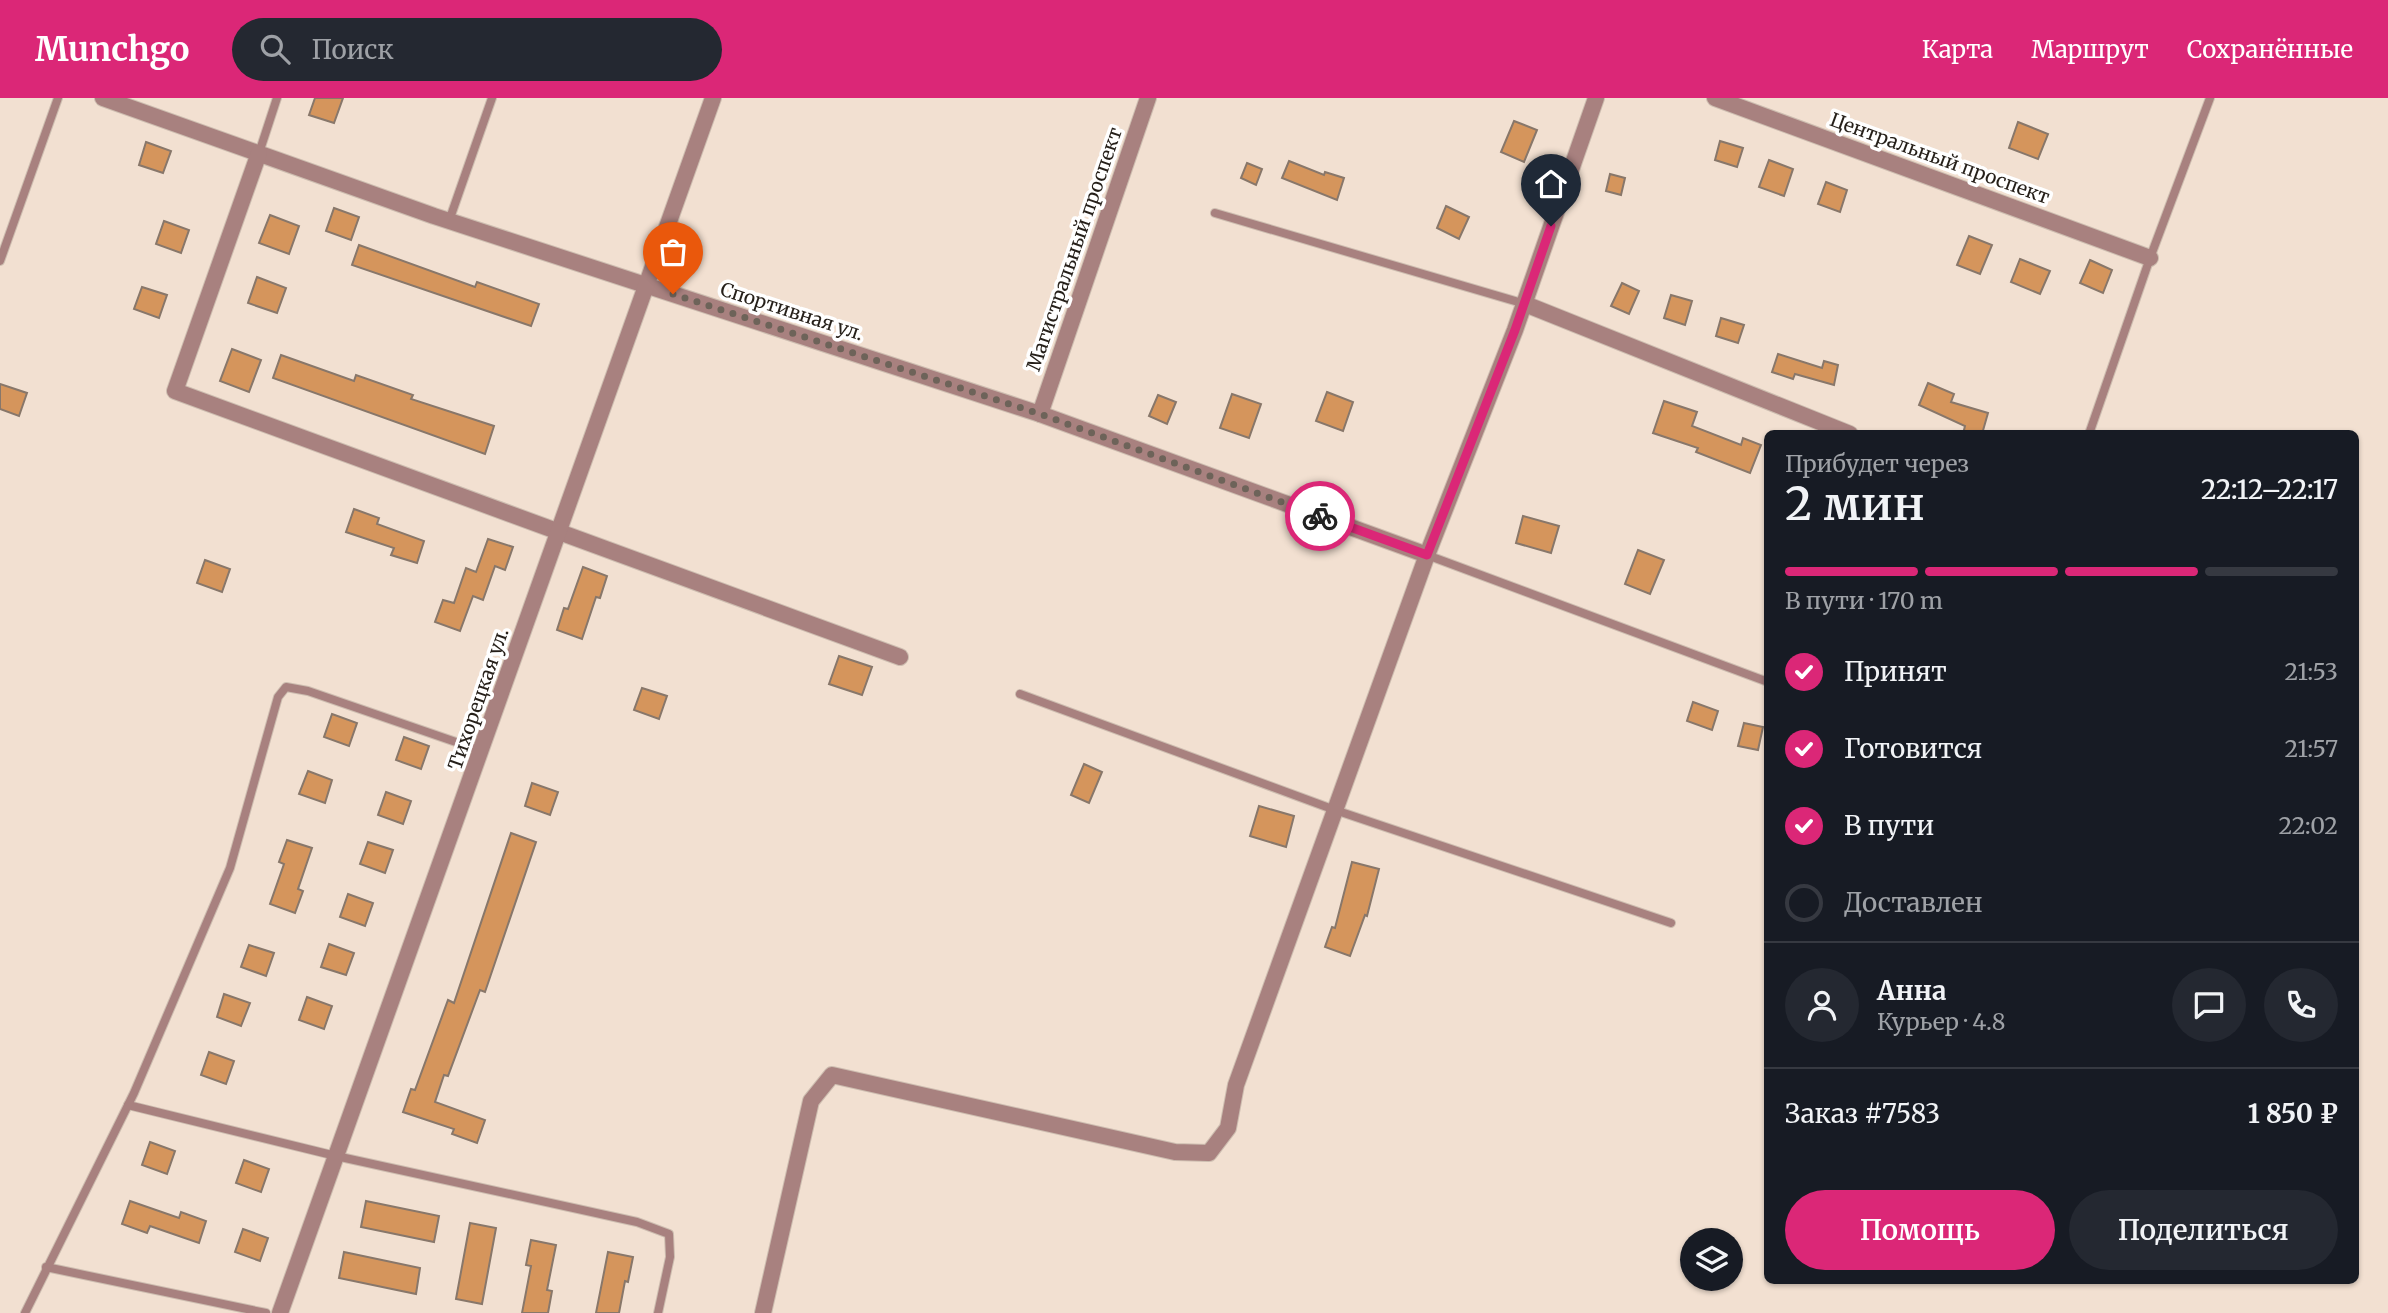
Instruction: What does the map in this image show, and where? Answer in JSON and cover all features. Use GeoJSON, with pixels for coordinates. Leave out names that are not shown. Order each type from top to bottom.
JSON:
{"type":"FeatureCollection","features":[{"type":"Feature","properties":{"kind":"street","name":"Спортивная ул."},"geometry":{"type":"LineString","coordinates":[[103,98],[449,221],[1040,414],[1427,555]]}},
{"type":"Feature","properties":{"kind":"street","name":"Тихорецкая ул."},"geometry":{"type":"LineString","coordinates":[[280,1313],[713,98]]}},
{"type":"Feature","properties":{"kind":"street","name":"Магистральный проспект"},"geometry":{"type":"LineString","coordinates":[[1040,414],[1148,98]]}},
{"type":"Feature","properties":{"kind":"street"},"geometry":{"type":"LineString","coordinates":[[763,1313],[811,1101],[832,1075],[1175,1152],[1209,1153],[1228,1128],[1236,1085],[1427,555],[1515,330],[1596,98]]}},
{"type":"Feature","properties":{"kind":"street","name":"Центральный проспект"},"geometry":{"type":"LineString","coordinates":[[1715,98],[2150,258]]}},
{"type":"Feature","properties":{"kind":"street"},"geometry":{"type":"LineString","coordinates":[[259,153],[175,390],[900,657]]}},
{"type":"Feature","properties":{"kind":"street"},"geometry":{"type":"LineString","coordinates":[[1524,304],[1840,430]]}},
{"type":"Feature","properties":{"kind":"lane"},"geometry":{"type":"LineString","coordinates":[[0,261],[58,98]]}},
{"type":"Feature","properties":{"kind":"lane"},"geometry":{"type":"LineString","coordinates":[[259,153],[277,98]]}},
{"type":"Feature","properties":{"kind":"lane"},"geometry":{"type":"LineString","coordinates":[[449,221],[492,98]]}},
{"type":"Feature","properties":{"kind":"lane"},"geometry":{"type":"LineString","coordinates":[[2090,430],[2150,258],[2210,98]]}},
{"type":"Feature","properties":{"kind":"lane"},"geometry":{"type":"LineString","coordinates":[[1214,213],[1524,304]]}},
{"type":"Feature","properties":{"kind":"lane"},"geometry":{"type":"LineString","coordinates":[[1427,555],[1764,681]]}},
{"type":"Feature","properties":{"kind":"lane"},"geometry":{"type":"LineString","coordinates":[[25,1313],[128,1105],[230,868],[278,697],[286,687],[308,691],[482,751]]}},
{"type":"Feature","properties":{"kind":"lane"},"geometry":{"type":"LineString","coordinates":[[1020,694],[1335,810],[1671,923]]}},
{"type":"Feature","properties":{"kind":"lane"},"geometry":{"type":"LineString","coordinates":[[128,1105],[336,1156],[637,1222],[669,1234],[670,1256],[658,1313]]}},
{"type":"Feature","properties":{"kind":"lane"},"geometry":{"type":"LineString","coordinates":[[46,1267],[266,1313]]}},
{"type":"Feature","properties":{"kind":"building"},"geometry":{"type":"Polygon","coordinates":[[[315,98],[343,98],[334,123],[309,115],[315,98]]]}},
{"type":"Feature","properties":{"kind":"building"},"geometry":{"type":"Polygon","coordinates":[[[1514,121],[1537,130],[1524,162],[1501,152],[1514,121]]]}},
{"type":"Feature","properties":{"kind":"building"},"geometry":{"type":"Polygon","coordinates":[[[2018,122],[2048,134],[2038,159],[2009,148],[2018,122]]]}},
{"type":"Feature","properties":{"kind":"building"},"geometry":{"type":"Polygon","coordinates":[[[1720,141],[1743,148],[1737,167],[1715,160],[1720,141]]]}},
{"type":"Feature","properties":{"kind":"building"},"geometry":{"type":"Polygon","coordinates":[[[146,142],[171,151],[163,173],[139,165],[146,142]]]}},
{"type":"Feature","properties":{"kind":"building"},"geometry":{"type":"Polygon","coordinates":[[[1769,160],[1793,169],[1784,196],[1759,187],[1769,160]]]}},
{"type":"Feature","properties":{"kind":"building"},"geometry":{"type":"Polygon","coordinates":[[[1289,161],[1324,175],[1325,172],[1344,178],[1337,200],[1282,178],[1289,161]]]}},
{"type":"Feature","properties":{"kind":"building"},"geometry":{"type":"Polygon","coordinates":[[[1247,163],[1262,169],[1256,185],[1241,178],[1247,163]]]}},
{"type":"Feature","properties":{"kind":"building"},"geometry":{"type":"Polygon","coordinates":[[[1610,174],[1625,178],[1621,195],[1606,191],[1610,174]]]}},
{"type":"Feature","properties":{"kind":"building"},"geometry":{"type":"Polygon","coordinates":[[[1826,182],[1847,190],[1840,212],[1818,204],[1826,182]]]}},
{"type":"Feature","properties":{"kind":"building"},"geometry":{"type":"Polygon","coordinates":[[[1446,206],[1469,217],[1459,239],[1437,228],[1446,206]]]}},
{"type":"Feature","properties":{"kind":"building"},"geometry":{"type":"Polygon","coordinates":[[[334,208],[359,217],[351,240],[326,231],[334,208]]]}},
{"type":"Feature","properties":{"kind":"building"},"geometry":{"type":"Polygon","coordinates":[[[270,215],[299,226],[289,254],[259,243],[270,215]]]}},
{"type":"Feature","properties":{"kind":"building"},"geometry":{"type":"Polygon","coordinates":[[[164,221],[189,230],[181,253],[156,244],[164,221]]]}},
{"type":"Feature","properties":{"kind":"building"},"geometry":{"type":"Polygon","coordinates":[[[1969,236],[1992,245],[1980,274],[1957,265],[1969,236]]]}},
{"type":"Feature","properties":{"kind":"building"},"geometry":{"type":"Polygon","coordinates":[[[359,245],[475,287],[477,282],[539,304],[531,326],[352,265],[359,245]]]}},
{"type":"Feature","properties":{"kind":"building"},"geometry":{"type":"Polygon","coordinates":[[[2020,259],[2050,271],[2040,294],[2011,282],[2020,259]]]}},
{"type":"Feature","properties":{"kind":"building"},"geometry":{"type":"Polygon","coordinates":[[[2090,260],[2112,270],[2103,293],[2080,283],[2090,260]]]}},
{"type":"Feature","properties":{"kind":"building"},"geometry":{"type":"Polygon","coordinates":[[[257,277],[286,288],[277,313],[248,303],[257,277]]]}},
{"type":"Feature","properties":{"kind":"building"},"geometry":{"type":"Polygon","coordinates":[[[1622,283],[1639,291],[1629,314],[1611,306],[1622,283]]]}},
{"type":"Feature","properties":{"kind":"building"},"geometry":{"type":"Polygon","coordinates":[[[142,287],[167,295],[159,318],[134,309],[142,287]]]}},
{"type":"Feature","properties":{"kind":"building"},"geometry":{"type":"Polygon","coordinates":[[[1671,295],[1692,301],[1685,325],[1664,318],[1671,295]]]}},
{"type":"Feature","properties":{"kind":"building"},"geometry":{"type":"Polygon","coordinates":[[[1721,318],[1744,325],[1738,343],[1716,336],[1721,318]]]}},
{"type":"Feature","properties":{"kind":"building"},"geometry":{"type":"Polygon","coordinates":[[[232,349],[261,360],[249,392],[220,381],[232,349]]]}},
{"type":"Feature","properties":{"kind":"building"},"geometry":{"type":"Polygon","coordinates":[[[1778,354],[1822,368],[1824,361],[1838,365],[1834,385],[1795,374],[1793,379],[1772,372],[1778,354]]]}},
{"type":"Feature","properties":{"kind":"building"},"geometry":{"type":"Polygon","coordinates":[[[281,355],[354,381],[356,375],[413,395],[411,399],[494,426],[485,454],[273,378],[281,355]]]}},
{"type":"Feature","properties":{"kind":"building"},"geometry":{"type":"Polygon","coordinates":[[[1928,383],[1954,394],[1951,402],[1988,413],[1983,430],[1964,430],[1965,426],[1919,405],[1928,383]]]}},
{"type":"Feature","properties":{"kind":"building"},"geometry":{"type":"Polygon","coordinates":[[[0,384],[27,393],[19,416],[0,409],[0,384]]]}},
{"type":"Feature","properties":{"kind":"building"},"geometry":{"type":"Polygon","coordinates":[[[1327,392],[1353,402],[1343,431],[1316,421],[1327,392]]]}},
{"type":"Feature","properties":{"kind":"building"},"geometry":{"type":"Polygon","coordinates":[[[1232,394],[1261,404],[1249,438],[1220,428],[1232,394]]]}},
{"type":"Feature","properties":{"kind":"building"},"geometry":{"type":"Polygon","coordinates":[[[1158,395],[1176,402],[1167,424],[1149,416],[1158,395]]]}},
{"type":"Feature","properties":{"kind":"building"},"geometry":{"type":"Polygon","coordinates":[[[1664,401],[1697,412],[1692,426],[1741,445],[1743,438],[1761,445],[1750,473],[1696,452],[1698,448],[1653,433],[1664,401]]]}},
{"type":"Feature","properties":{"kind":"building"},"geometry":{"type":"Polygon","coordinates":[[[354,509],[379,518],[377,524],[424,541],[417,563],[391,555],[394,548],[346,532],[354,509]]]}},
{"type":"Feature","properties":{"kind":"building"},"geometry":{"type":"Polygon","coordinates":[[[1523,516],[1559,526],[1551,553],[1516,543],[1523,516]]]}},
{"type":"Feature","properties":{"kind":"building"},"geometry":{"type":"Polygon","coordinates":[[[488,539],[513,547],[505,570],[495,566],[483,600],[473,596],[460,631],[435,622],[443,600],[454,603],[466,568],[476,572],[488,539]]]}},
{"type":"Feature","properties":{"kind":"building"},"geometry":{"type":"Polygon","coordinates":[[[1638,550],[1664,560],[1650,594],[1625,584],[1638,550]]]}},
{"type":"Feature","properties":{"kind":"building"},"geometry":{"type":"Polygon","coordinates":[[[205,560],[230,569],[222,592],[197,583],[205,560]]]}},
{"type":"Feature","properties":{"kind":"building"},"geometry":{"type":"Polygon","coordinates":[[[583,567],[607,576],[600,598],[596,597],[582,639],[557,630],[564,608],[568,609],[583,567]]]}},
{"type":"Feature","properties":{"kind":"building"},"geometry":{"type":"Polygon","coordinates":[[[839,656],[872,667],[862,695],[829,684],[839,656]]]}},
{"type":"Feature","properties":{"kind":"building"},"geometry":{"type":"Polygon","coordinates":[[[642,688],[667,696],[659,719],[634,710],[642,688]]]}},
{"type":"Feature","properties":{"kind":"building"},"geometry":{"type":"Polygon","coordinates":[[[1693,702],[1718,711],[1712,730],[1687,721],[1693,702]]]}},
{"type":"Feature","properties":{"kind":"building"},"geometry":{"type":"Polygon","coordinates":[[[332,714],[357,723],[349,746],[324,737],[332,714]]]}},
{"type":"Feature","properties":{"kind":"building"},"geometry":{"type":"Polygon","coordinates":[[[1744,723],[1763,727],[1758,750],[1738,746],[1744,723]]]}},
{"type":"Feature","properties":{"kind":"building"},"geometry":{"type":"Polygon","coordinates":[[[404,737],[429,746],[421,769],[396,760],[404,737]]]}},
{"type":"Feature","properties":{"kind":"building"},"geometry":{"type":"Polygon","coordinates":[[[1084,764],[1102,772],[1089,803],[1071,795],[1084,764]]]}},
{"type":"Feature","properties":{"kind":"building"},"geometry":{"type":"Polygon","coordinates":[[[308,771],[332,780],[325,803],[299,794],[308,771]]]}},
{"type":"Feature","properties":{"kind":"building"},"geometry":{"type":"Polygon","coordinates":[[[532,783],[558,792],[550,815],[525,806],[532,783]]]}},
{"type":"Feature","properties":{"kind":"building"},"geometry":{"type":"Polygon","coordinates":[[[386,792],[411,801],[403,824],[378,815],[386,792]]]}},
{"type":"Feature","properties":{"kind":"building"},"geometry":{"type":"Polygon","coordinates":[[[1259,806],[1294,816],[1286,847],[1250,836],[1259,806]]]}},
{"type":"Feature","properties":{"kind":"building"},"geometry":{"type":"Polygon","coordinates":[[[511,833],[536,842],[485,992],[480,990],[448,1076],[444,1075],[435,1102],[485,1120],[477,1143],[452,1134],[454,1129],[403,1112],[411,1089],[415,1090],[448,1000],[454,1003],[511,833]]]}},
{"type":"Feature","properties":{"kind":"building"},"geometry":{"type":"Polygon","coordinates":[[[287,840],[312,848],[298,889],[303,891],[295,913],[270,904],[284,864],[279,862],[287,840]]]}},
{"type":"Feature","properties":{"kind":"building"},"geometry":{"type":"Polygon","coordinates":[[[368,842],[393,850],[385,873],[360,864],[368,842]]]}},
{"type":"Feature","properties":{"kind":"building"},"geometry":{"type":"Polygon","coordinates":[[[1352,862],[1379,869],[1367,916],[1365,915],[1350,956],[1325,947],[1332,927],[1335,928],[1352,862]]]}},
{"type":"Feature","properties":{"kind":"building"},"geometry":{"type":"Polygon","coordinates":[[[348,894],[373,903],[365,926],[340,917],[348,894]]]}},
{"type":"Feature","properties":{"kind":"building"},"geometry":{"type":"Polygon","coordinates":[[[329,944],[354,953],[346,975],[321,967],[329,944]]]}},
{"type":"Feature","properties":{"kind":"building"},"geometry":{"type":"Polygon","coordinates":[[[249,945],[274,953],[266,976],[241,967],[249,945]]]}},
{"type":"Feature","properties":{"kind":"building"},"geometry":{"type":"Polygon","coordinates":[[[224,994],[250,1003],[241,1026],[217,1017],[224,994]]]}},
{"type":"Feature","properties":{"kind":"building"},"geometry":{"type":"Polygon","coordinates":[[[307,997],[332,1006],[324,1029],[299,1020],[307,997]]]}},
{"type":"Feature","properties":{"kind":"building"},"geometry":{"type":"Polygon","coordinates":[[[209,1052],[234,1061],[226,1084],[201,1075],[209,1052]]]}},
{"type":"Feature","properties":{"kind":"building"},"geometry":{"type":"Polygon","coordinates":[[[150,1142],[175,1151],[167,1174],[142,1165],[150,1142]]]}},
{"type":"Feature","properties":{"kind":"building"},"geometry":{"type":"Polygon","coordinates":[[[244,1160],[269,1169],[261,1192],[236,1183],[244,1160]]]}},
{"type":"Feature","properties":{"kind":"building"},"geometry":{"type":"Polygon","coordinates":[[[130,1201],[179,1218],[181,1212],[206,1221],[199,1243],[150,1226],[147,1233],[122,1224],[130,1201]]]}},
{"type":"Feature","properties":{"kind":"building"},"geometry":{"type":"Polygon","coordinates":[[[366,1201],[439,1216],[434,1242],[361,1227],[366,1201]]]}},
{"type":"Feature","properties":{"kind":"building"},"geometry":{"type":"Polygon","coordinates":[[[470,1223],[496,1228],[482,1304],[456,1299],[470,1223]]]}},
{"type":"Feature","properties":{"kind":"building"},"geometry":{"type":"Polygon","coordinates":[[[243,1229],[268,1238],[260,1261],[235,1252],[243,1229]]]}},
{"type":"Feature","properties":{"kind":"building"},"geometry":{"type":"Polygon","coordinates":[[[531,1240],[556,1245],[547,1290],[552,1291],[548,1313],[522,1313],[531,1266],[526,1265],[531,1240]]]}},
{"type":"Feature","properties":{"kind":"building"},"geometry":{"type":"Polygon","coordinates":[[[344,1252],[420,1268],[416,1294],[339,1278],[344,1252]]]}},
{"type":"Feature","properties":{"kind":"building"},"geometry":{"type":"Polygon","coordinates":[[[608,1252],[633,1257],[619,1313],[596,1313],[608,1252]]]}},
{"type":"Feature","properties":{"kind":"way so far"},"geometry":{"type":"LineString","coordinates":[[673,294],[1040,414],[1320,516]]}},
{"type":"Feature","properties":{"kind":"route"},"geometry":{"type":"LineString","coordinates":[[1320,516],[1427,555],[1515,330],[1551,226]]}}]}
